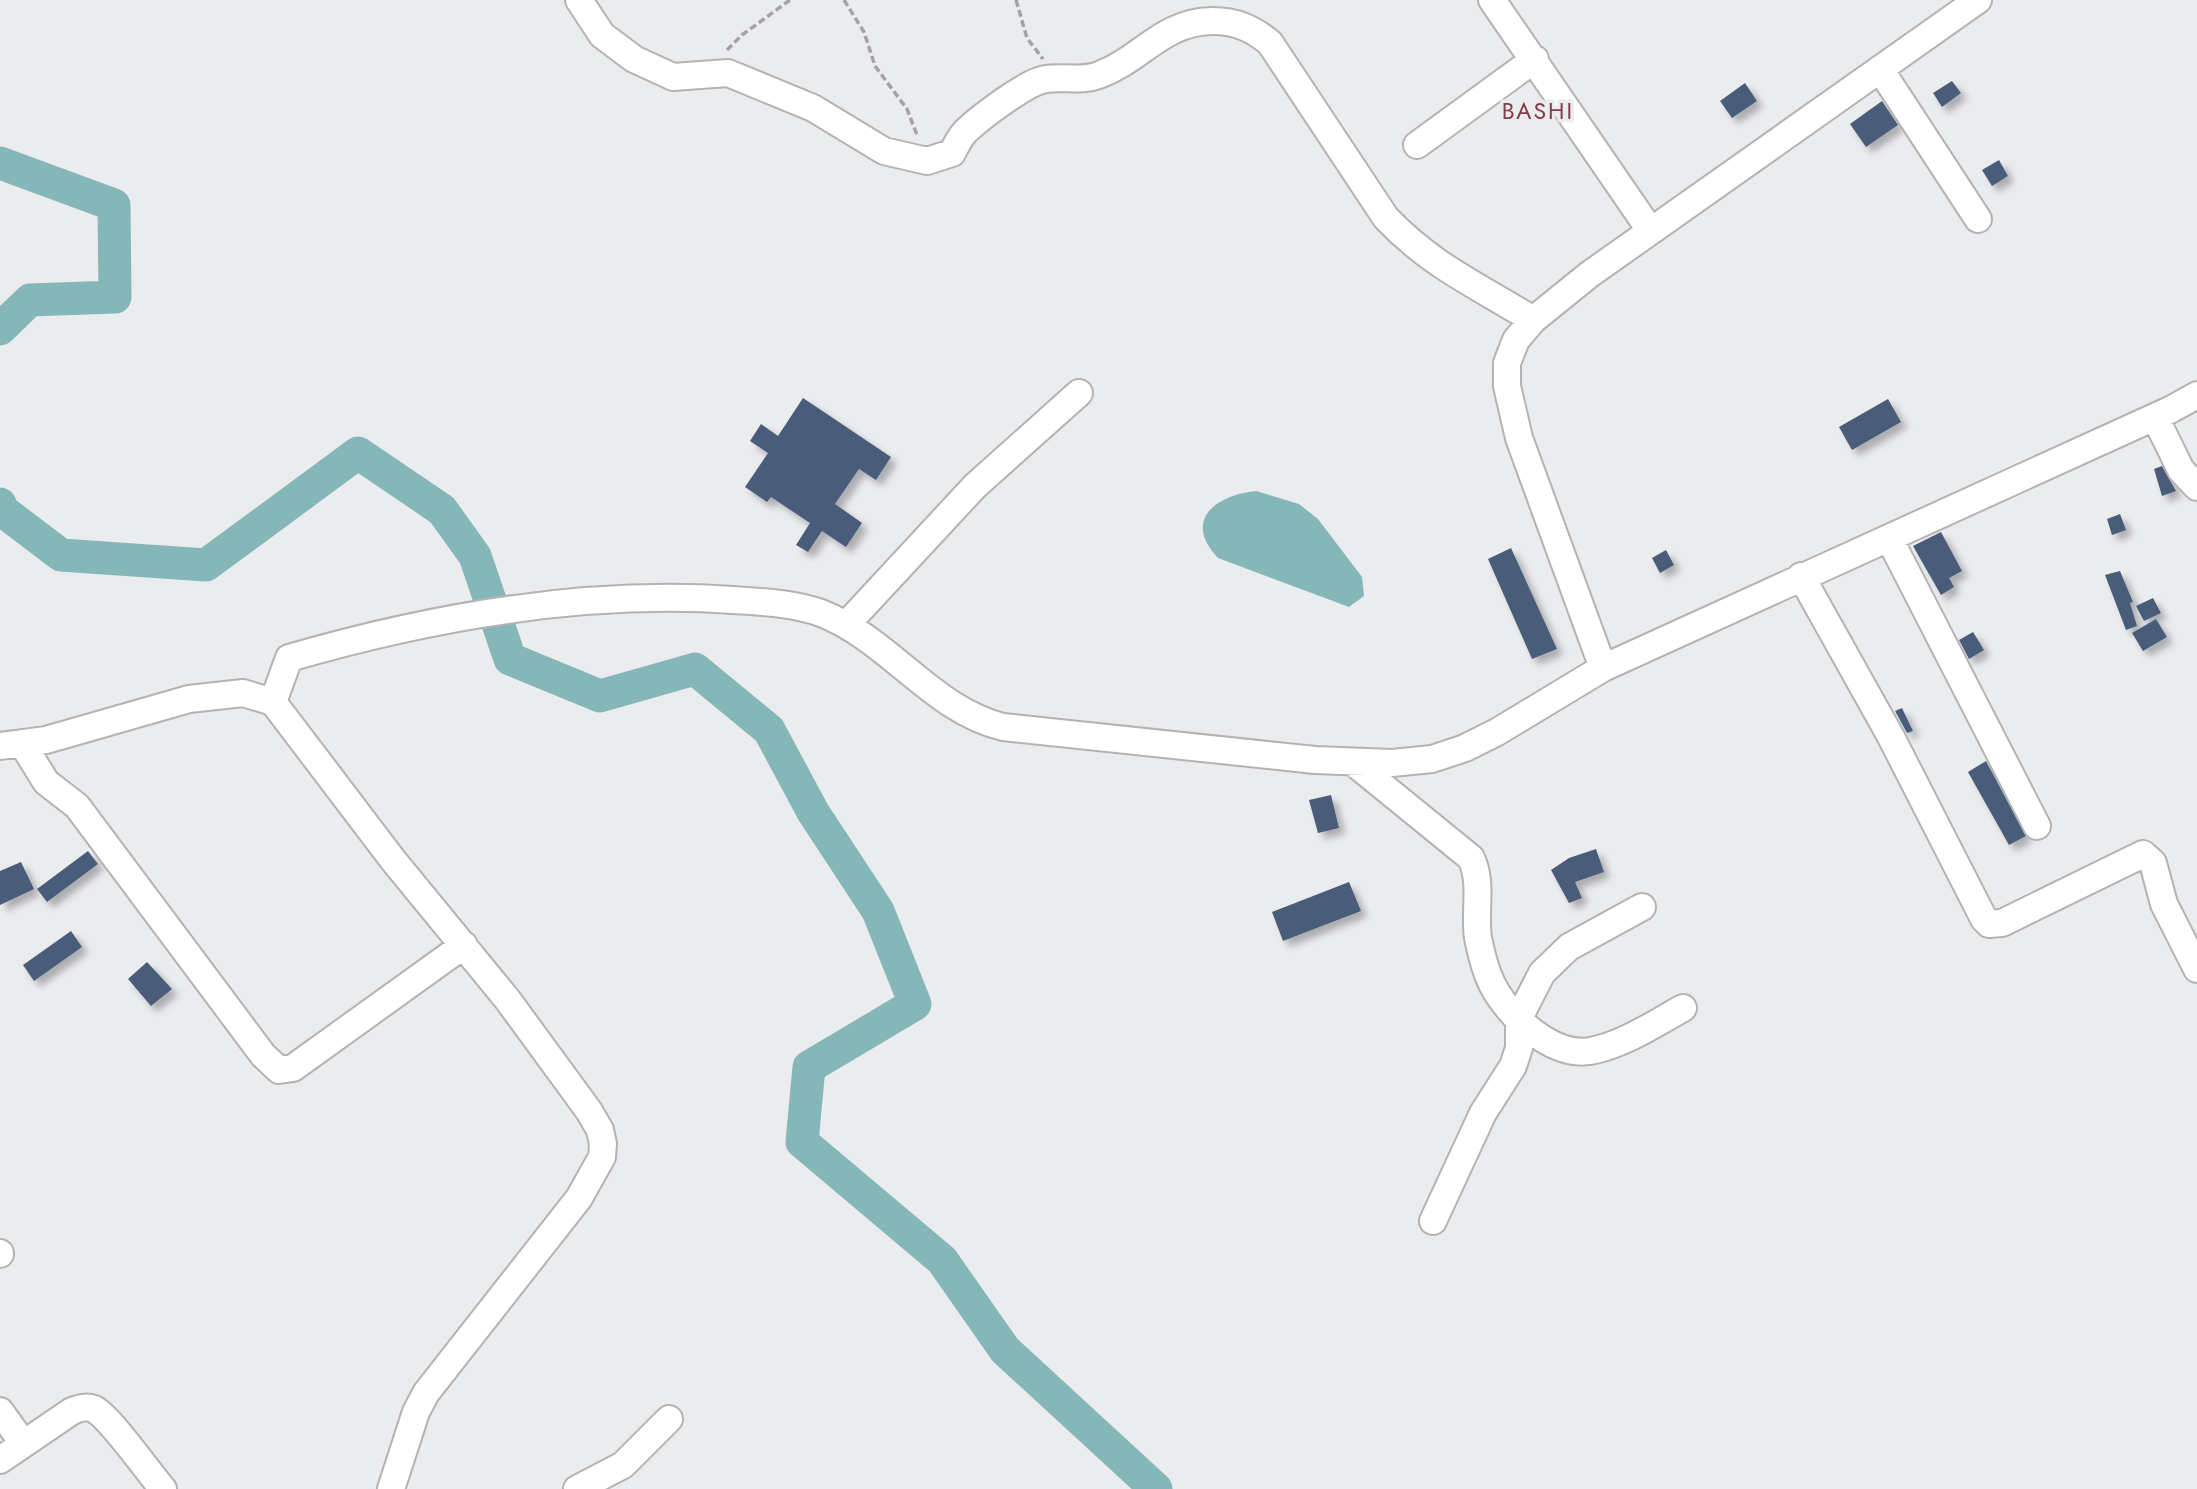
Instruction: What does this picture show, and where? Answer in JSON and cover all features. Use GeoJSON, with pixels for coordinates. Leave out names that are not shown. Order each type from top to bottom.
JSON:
{"type":"FeatureCollection","features":[{"type":"Feature","properties":{"kind":"street"},"geometry":{"type":"LineString","coordinates":[[579,0],[602,35],[634,59],[673,77],[728,73],[782,93],[884,151],[927,161],[952,153],[965,132],[1027,85],[1044,79],[1081,80],[1099,75],[1182,24],[1221,21],[1255,31],[1270,43],[1386,218],[1408,241],[1435,263],[1533,320]]}},
{"type":"Feature","properties":{"kind":"street"},"geometry":{"type":"LineString","coordinates":[[1492,0],[1650,230]]}},
{"type":"Feature","properties":{"kind":"street"},"geometry":{"type":"LineString","coordinates":[[1603,668],[1511,413],[1507,363],[1516,340],[1533,320],[1650,230],[1978,0]]}},
{"type":"Feature","properties":{"kind":"street"},"geometry":{"type":"LineString","coordinates":[[1417,145],[1535,59]]}},
{"type":"Feature","properties":{"kind":"street"},"geometry":{"type":"LineString","coordinates":[[1880,69],[1978,219]]}},
{"type":"Feature","properties":{"kind":"street"},"geometry":{"type":"LineString","coordinates":[[846,625],[967,494],[1079,393]]}},
{"type":"Feature","properties":{"kind":"street"},"geometry":{"type":"LineString","coordinates":[[272,702],[289,658],[350,640],[553,605],[622,597],[694,597],[796,606],[846,625],[881,647],[940,697],[981,722],[1003,727],[1353,762],[1392,763],[1432,759],[1465,748],[1603,668],[2155,417],[2197,395]]}},
{"type":"Feature","properties":{"kind":"street"},"geometry":{"type":"LineString","coordinates":[[2155,417],[2181,470],[2197,487]]}},
{"type":"Feature","properties":{"kind":"street"},"geometry":{"type":"LineString","coordinates":[[1889,538],[2037,826]]}},
{"type":"Feature","properties":{"kind":"street"},"geometry":{"type":"LineString","coordinates":[[1801,576],[1891,737],[1984,919],[1989,923],[2001,923],[2143,854],[2153,863],[2164,904],[2197,970]]}},
{"type":"Feature","properties":{"kind":"street"},"geometry":{"type":"LineString","coordinates":[[11,744],[46,740],[190,699],[243,693],[272,702],[464,945],[589,1111],[600,1130],[602,1157],[585,1189],[547,1242],[426,1393],[416,1412],[399,1486]]}},
{"type":"Feature","properties":{"kind":"street"},"geometry":{"type":"LineString","coordinates":[[11,744],[46,782],[77,806],[262,1055],[279,1070],[293,1068],[464,945]]}},
{"type":"Feature","properties":{"kind":"street"},"geometry":{"type":"LineString","coordinates":[[1353,762],[1471,858],[1476,869],[1478,936],[1485,965],[1493,985],[1520,1018],[1542,1037],[1561,1048],[1575,1052],[1609,1046],[1683,1009]]}},
{"type":"Feature","properties":{"kind":"street"},"geometry":{"type":"LineString","coordinates":[[1433,1221],[1479,1122],[1513,1066],[1519,1048],[1520,1018],[1534,988],[1555,958],[1584,937],[1642,906]]}},
{"type":"Feature","properties":{"kind":"street"},"geometry":{"type":"LineString","coordinates":[[0,1460],[72,1411],[84,1407],[95,1410],[163,1489]]}},
{"type":"Feature","properties":{"kind":"street"},"geometry":{"type":"LineString","coordinates":[[0,1411],[23,1443]]}},
{"type":"Feature","properties":{"kind":"street"},"geometry":{"type":"LineString","coordinates":[[577,1489],[624,1465],[669,1419]]}},
{"type":"Feature","properties":{"kind":"path"},"geometry":{"type":"LineString","coordinates":[[704,75],[742,35],[790,0]]}},
{"type":"Feature","properties":{"kind":"path"},"geometry":{"type":"LineString","coordinates":[[844,0],[864,32],[874,66],[907,109],[927,161]]}},
{"type":"Feature","properties":{"kind":"path"},"geometry":{"type":"LineString","coordinates":[[1016,0],[1027,38],[1062,78]]}},
{"type":"Feature","properties":{"kind":"water"},"geometry":{"type":"Polygon","coordinates":[[[1256,491],[1299,504],[1318,519],[1362,577],[1364,596],[1349,607],[1218,558],[1203,532],[1208,512],[1228,498],[1256,491]]]}},
{"type":"Feature","properties":{"kind":"building"},"geometry":{"type":"Polygon","coordinates":[[[1952,81],[1961,93],[1942,107],[1933,93],[1952,81]]]}},
{"type":"Feature","properties":{"kind":"building"},"geometry":{"type":"Polygon","coordinates":[[[1745,83],[1757,101],[1732,118],[1720,101],[1745,83]]]}},
{"type":"Feature","properties":{"kind":"building"},"geometry":{"type":"Polygon","coordinates":[[[1882,101],[1898,125],[1866,147],[1850,124],[1882,101]]]}},
{"type":"Feature","properties":{"kind":"building"},"geometry":{"type":"Polygon","coordinates":[[[1999,160],[2008,176],[1992,186],[1982,170],[1999,160]]]}},
{"type":"Feature","properties":{"kind":"building"},"geometry":{"type":"Polygon","coordinates":[[[803,398],[891,457],[876,480],[859,469],[835,504],[862,523],[846,547],[822,531],[808,552],[796,545],[810,523],[771,497],[767,502],[745,487],[768,453],[750,441],[761,424],[778,436],[803,398]]]}},
{"type":"Feature","properties":{"kind":"building"},"geometry":{"type":"Polygon","coordinates":[[[1888,399],[1901,422],[1852,450],[1839,427],[1888,399]]]}},
{"type":"Feature","properties":{"kind":"building"},"geometry":{"type":"Polygon","coordinates":[[[2162,466],[2176,491],[2162,496],[2154,469],[2162,466]]]}},
{"type":"Feature","properties":{"kind":"building"},"geometry":{"type":"Polygon","coordinates":[[[2120,514],[2126,530],[2112,535],[2107,519],[2120,514]]]}},
{"type":"Feature","properties":{"kind":"building"},"geometry":{"type":"Polygon","coordinates":[[[1941,532],[1962,571],[1949,578],[1954,587],[1941,595],[1913,546],[1941,532]]]}},
{"type":"Feature","properties":{"kind":"building"},"geometry":{"type":"Polygon","coordinates":[[[1511,548],[1557,649],[1532,659],[1488,559],[1511,548]]]}},
{"type":"Feature","properties":{"kind":"building"},"geometry":{"type":"Polygon","coordinates":[[[1666,550],[1674,565],[1660,573],[1652,558],[1666,550]]]}},
{"type":"Feature","properties":{"kind":"building"},"geometry":{"type":"Polygon","coordinates":[[[2120,571],[2133,602],[2130,603],[2137,626],[2126,630],[2105,575],[2120,571]]]}},
{"type":"Feature","properties":{"kind":"building"},"geometry":{"type":"Polygon","coordinates":[[[2153,598],[2161,613],[2144,621],[2136,606],[2153,598]]]}},
{"type":"Feature","properties":{"kind":"building"},"geometry":{"type":"Polygon","coordinates":[[[2156,619],[2167,637],[2143,651],[2132,633],[2156,619]]]}},
{"type":"Feature","properties":{"kind":"building"},"geometry":{"type":"Polygon","coordinates":[[[1973,632],[1984,650],[1969,659],[1959,640],[1973,632]]]}},
{"type":"Feature","properties":{"kind":"building"},"geometry":{"type":"Polygon","coordinates":[[[1902,708],[1913,731],[1907,733],[1895,711],[1902,708]]]}},
{"type":"Feature","properties":{"kind":"building"},"geometry":{"type":"Polygon","coordinates":[[[1986,761],[2026,836],[2009,845],[1968,772],[1986,761]]]}},
{"type":"Feature","properties":{"kind":"building"},"geometry":{"type":"Polygon","coordinates":[[[1331,795],[1339,828],[1318,833],[1309,800],[1331,795]]]}},
{"type":"Feature","properties":{"kind":"building"},"geometry":{"type":"Polygon","coordinates":[[[1596,849],[1604,872],[1575,882],[1582,898],[1569,903],[1551,870],[1569,858],[1596,849]]]}},
{"type":"Feature","properties":{"kind":"building"},"geometry":{"type":"Polygon","coordinates":[[[88,851],[98,864],[47,902],[37,889],[88,851]]]}},
{"type":"Feature","properties":{"kind":"building"},"geometry":{"type":"Polygon","coordinates":[[[21,862],[34,889],[0,905],[0,871],[21,862]]]}},
{"type":"Feature","properties":{"kind":"building"},"geometry":{"type":"Polygon","coordinates":[[[1349,882],[1361,911],[1283,941],[1272,912],[1349,882]]]}},
{"type":"Feature","properties":{"kind":"building"},"geometry":{"type":"Polygon","coordinates":[[[71,931],[82,947],[34,981],[23,965],[71,931]]]}},
{"type":"Feature","properties":{"kind":"building"},"geometry":{"type":"Polygon","coordinates":[[[147,962],[172,989],[151,1006],[128,979],[147,962]]]}},
{"type":"Feature","properties":{"kind":"waterway"},"geometry":{"type":"LineString","coordinates":[[0,163],[114,205],[115,297],[30,300],[0,329]]}},
{"type":"Feature","properties":{"kind":"waterway"},"geometry":{"type":"LineString","coordinates":[[0,504],[3,511],[61,555],[206,565],[358,453],[442,510],[475,556],[510,659],[600,696],[695,669],[769,730],[813,812],[878,911],[915,1004],[809,1067],[802,1142],[942,1260],[1005,1350],[1156,1489]]}},
{"type":"Feature","properties":{"kind":"district","name":"BASHI"},"geometry":{"type":"Point","coordinates":[1538,111]}}]}
